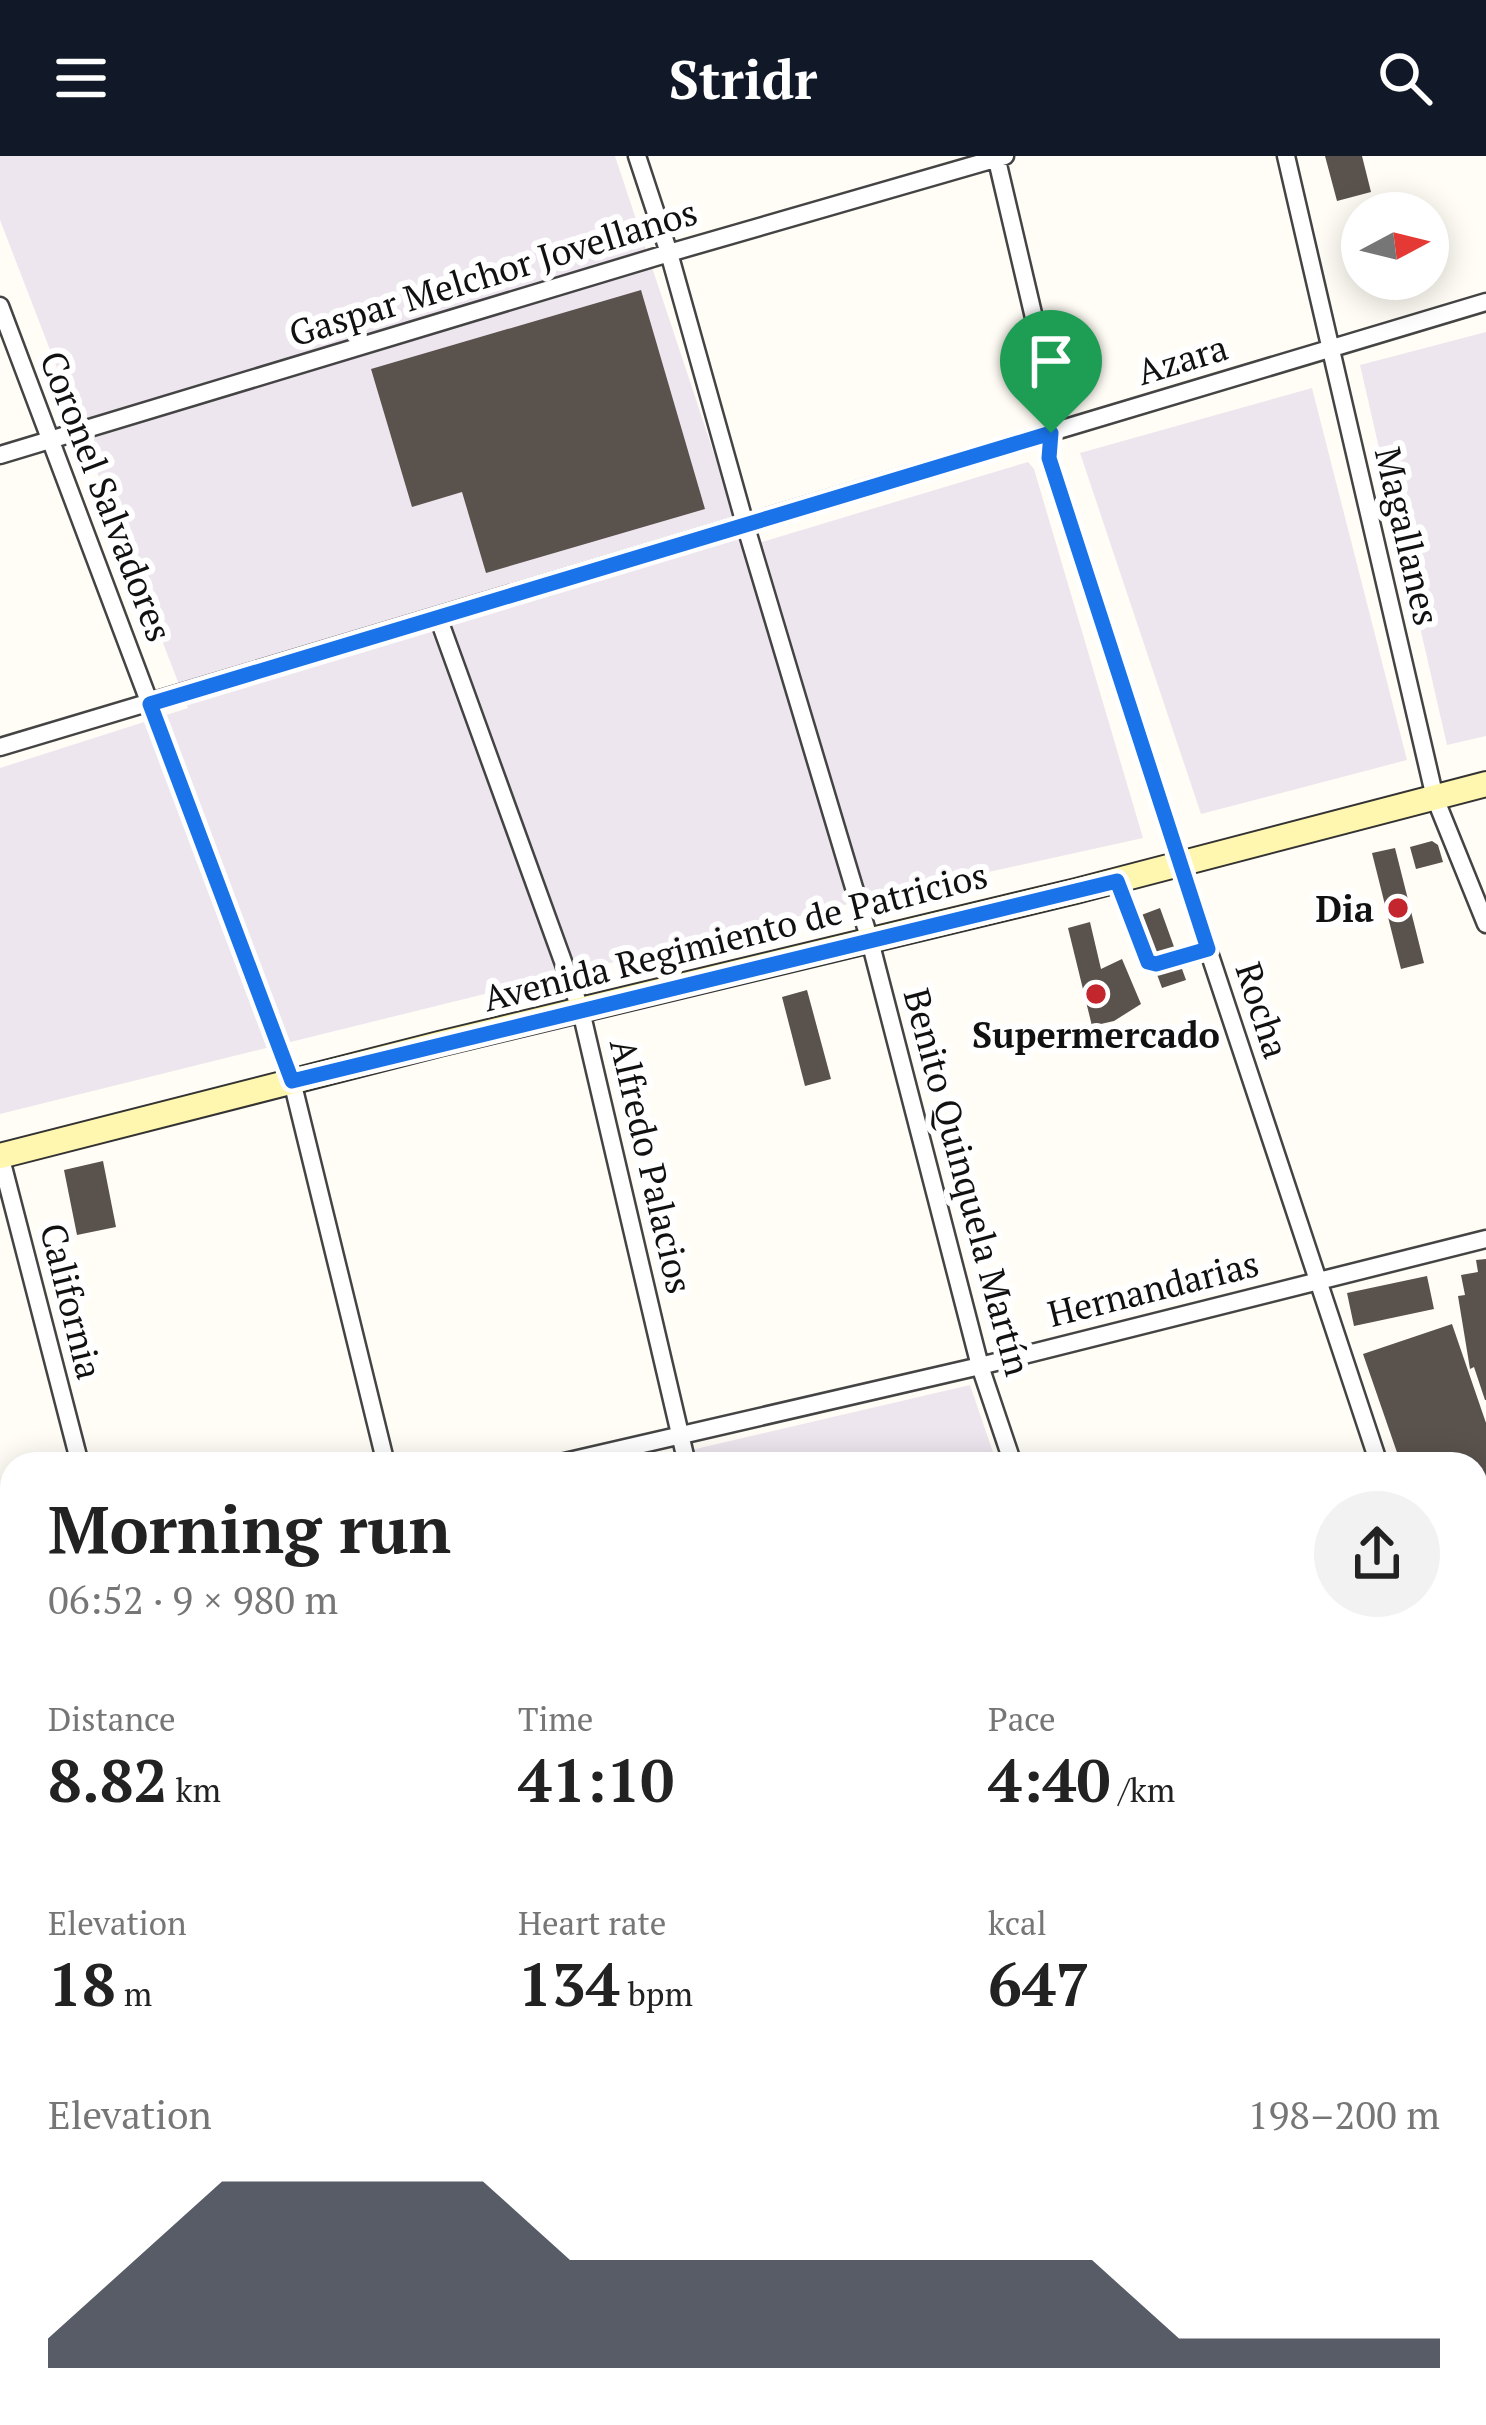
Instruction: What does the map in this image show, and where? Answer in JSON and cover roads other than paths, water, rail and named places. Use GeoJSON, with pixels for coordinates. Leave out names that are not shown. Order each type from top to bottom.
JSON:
{"type":"FeatureCollection","features":[{"type":"Feature","properties":{"kind":"main road","name":"Avenida Regimiento de Patricios"},"geometry":{"type":"LineString","coordinates":[[0,1156],[1117,881],[1486,784]]}},
{"type":"Feature","properties":{"kind":"street","name":"Benito Quinquela Martín"},"geometry":{"type":"LineString","coordinates":[[637,156],[870,940],[980,1366],[1008,1452]]}},
{"type":"Feature","properties":{"kind":"street","name":"Magallanes"},"geometry":{"type":"LineString","coordinates":[[1286,156],[1435,798],[1486,924]]}},
{"type":"Feature","properties":{"kind":"street","name":"Gaspar Melchor Jovellanos"},"geometry":{"type":"LineString","coordinates":[[0,455],[999,157]]}},
{"type":"Feature","properties":{"kind":"street","name":"Rocha"},"geometry":{"type":"LineString","coordinates":[[999,157],[1055,407],[1049,458],[1375,1452]]}},
{"type":"Feature","properties":{"kind":"street","name":"Azara"},"geometry":{"type":"LineString","coordinates":[[0,747],[1486,302]]}},
{"type":"Feature","properties":{"kind":"street","name":"Coronel Salvadores"},"geometry":{"type":"LineString","coordinates":[[0,306],[292,1081],[383,1452]]}},
{"type":"Feature","properties":{"kind":"street","name":"Alfredo Palacios"},"geometry":{"type":"LineString","coordinates":[[438,616],[581,1011],[685,1452]]}},
{"type":"Feature","properties":{"kind":"street","name":"California"},"geometry":{"type":"LineString","coordinates":[[0,1156],[77,1452]]}},
{"type":"Feature","properties":{"kind":"street","name":"Hernandarias"},"geometry":{"type":"LineString","coordinates":[[606,1452],[980,1366],[1486,1239]]}},
{"type":"Feature","properties":{"kind":"lane"},"geometry":{"type":"LineString","coordinates":[[1117,881],[1148,962],[1156,964],[1208,949]]}},
{"type":"Feature","properties":{"kind":"place","name":"Dia"},"geometry":{"type":"Point","coordinates":[1398,908]}},
{"type":"Feature","properties":{"kind":"place","name":"Supermercado"},"geometry":{"type":"Point","coordinates":[1096,994]}}]}
